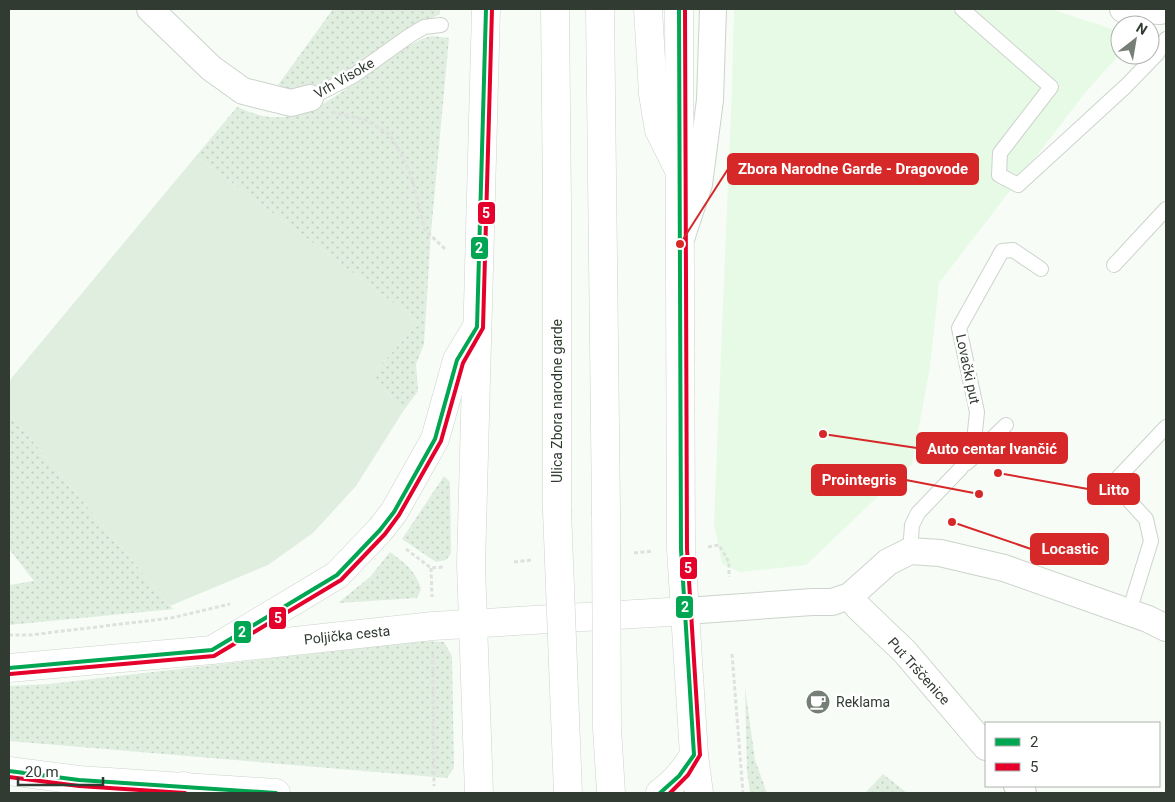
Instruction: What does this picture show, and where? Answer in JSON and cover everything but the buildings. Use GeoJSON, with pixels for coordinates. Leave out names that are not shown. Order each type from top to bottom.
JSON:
{"type":"FeatureCollection","features":[{"type":"Feature","properties":{"kind":"main road"},"geometry":{"type":"LineString","coordinates":[[479,793],[470,565],[486,9]]}},
{"type":"Feature","properties":{"kind":"main road","name":"Ulica Zbora narodne garde"},"geometry":{"type":"LineString","coordinates":[[554,9],[557,204],[557,510],[568,793]]}},
{"type":"Feature","properties":{"kind":"main road"},"geometry":{"type":"LineString","coordinates":[[600,9],[607,728],[611,793]]}},
{"type":"Feature","properties":{"kind":"main road"},"geometry":{"type":"LineString","coordinates":[[648,9],[653,94],[659,130],[680,174]]}},
{"type":"Feature","properties":{"kind":"main road"},"geometry":{"type":"LineString","coordinates":[[680,9],[681,549],[694,755],[699,793]]}},
{"type":"Feature","properties":{"kind":"main road"},"geometry":{"type":"LineString","coordinates":[[212,650],[337,575],[380,530],[394,512],[435,439],[457,360],[477,327]]}},
{"type":"Feature","properties":{"kind":"main road","name":"Poljička cesta"},"geometry":{"type":"LineString","coordinates":[[9,668],[212,650],[472,623],[686,611]]}},
{"type":"Feature","properties":{"kind":"main road"},"geometry":{"type":"LineString","coordinates":[[660,793],[684,771],[694,755]]}},
{"type":"Feature","properties":{"kind":"main road"},"geometry":{"type":"LineString","coordinates":[[9,771],[80,786],[276,793]]}},
{"type":"Feature","properties":{"kind":"street","name":"Vrh Visoke"},"geometry":{"type":"LineString","coordinates":[[150,9],[211,68],[243,91],[291,103],[310,98]]}},
{"type":"Feature","properties":{"kind":"street"},"geometry":{"type":"LineString","coordinates":[[680,244],[699,184],[710,100],[713,9]]}},
{"type":"Feature","properties":{"kind":"street"},"geometry":{"type":"LineString","coordinates":[[1123,9],[1160,11]]}},
{"type":"Feature","properties":{"kind":"street"},"geometry":{"type":"LineString","coordinates":[[686,611],[832,602],[850,596],[888,562],[910,551],[940,552],[1004,568],[1129,612],[1166,628]]}},
{"type":"Feature","properties":{"kind":"street","name":"Put Trščenice"},"geometry":{"type":"LineString","coordinates":[[850,596],[858,607],[905,652],[985,746]]}},
{"type":"Feature","properties":{"kind":"lane"},"geometry":{"type":"LineString","coordinates":[[962,9],[1051,87],[1000,153],[998,175],[1018,185],[1126,86],[1157,54],[1166,39]]}},
{"type":"Feature","properties":{"kind":"lane","name":"Vrh Visoke"},"geometry":{"type":"LineString","coordinates":[[310,98],[353,76],[424,27],[441,25]]}},
{"type":"Feature","properties":{"kind":"lane"},"geometry":{"type":"LineString","coordinates":[[1114,265],[1166,209]]}},
{"type":"Feature","properties":{"kind":"lane","name":"Lovački put"},"geometry":{"type":"LineString","coordinates":[[910,551],[912,525],[918,513],[961,468],[974,441],[977,412],[959,328],[1002,251],[1013,250],[1041,269]]}},
{"type":"Feature","properties":{"kind":"lane"},"geometry":{"type":"LineString","coordinates":[[961,468],[1006,425]]}},
{"type":"Feature","properties":{"kind":"lane"},"geometry":{"type":"LineString","coordinates":[[1129,612],[1151,541],[1146,519],[1113,483],[1166,427]]}},
{"type":"Feature","properties":{"kind":"path"},"geometry":{"type":"LineString","coordinates":[[310,98],[332,112],[365,120],[389,134],[411,175],[425,230],[445,249]]}},
{"type":"Feature","properties":{"kind":"path"},"geometry":{"type":"LineString","coordinates":[[708,547],[719,545],[729,562],[729,577]]}},
{"type":"Feature","properties":{"kind":"path"},"geometry":{"type":"LineString","coordinates":[[406,549],[431,568],[447,567]]}},
{"type":"Feature","properties":{"kind":"path"},"geometry":{"type":"LineString","coordinates":[[431,568],[432,597]]}},
{"type":"Feature","properties":{"kind":"path"},"geometry":{"type":"LineString","coordinates":[[9,635],[30,635],[171,618],[234,603]]}},
{"type":"Feature","properties":{"kind":"path"},"geometry":{"type":"LineString","coordinates":[[433,646],[434,786]]}},
{"type":"Feature","properties":{"kind":"path"},"geometry":{"type":"LineString","coordinates":[[732,654],[743,793]]}},
{"type":"Feature","properties":{"kind":"shaded area"},"geometry":{"type":"Polygon","coordinates":[[[333,9],[440,9],[440,14],[397,36],[323,86],[296,93],[278,85],[333,9]]]}},
{"type":"Feature","properties":{"kind":"shaded area"},"geometry":{"type":"Polygon","coordinates":[[[734,9],[1051,9],[1110,28],[1110,65],[1085,93],[939,283],[930,367],[912,464],[806,565],[740,572],[722,564],[714,524],[734,9]]]}},
{"type":"Feature","properties":{"kind":"shaded area"},"geometry":{"type":"Polygon","coordinates":[[[432,36],[449,38],[431,232],[424,344],[416,364],[418,391],[404,410],[371,376],[419,322],[196,156],[237,107],[263,116],[281,117],[299,114],[333,98],[408,46],[432,36]]]}},
{"type":"Feature","properties":{"kind":"shaded area"},"geometry":{"type":"Polygon","coordinates":[[[196,156],[419,322],[371,376],[404,410],[356,486],[313,533],[268,565],[170,606],[9,413],[9,381],[196,156]]]}},
{"type":"Feature","properties":{"kind":"shaded area"},"geometry":{"type":"Polygon","coordinates":[[[9,413],[174,609],[9,625],[9,585],[34,581],[9,549],[9,413]]]}},
{"type":"Feature","properties":{"kind":"shaded area"},"geometry":{"type":"Polygon","coordinates":[[[444,476],[450,482],[451,554],[446,560],[436,562],[402,539],[444,476]]]}},
{"type":"Feature","properties":{"kind":"shaded area"},"geometry":{"type":"Polygon","coordinates":[[[390,552],[405,564],[416,577],[421,589],[417,598],[338,603],[370,577],[390,552]]]}},
{"type":"Feature","properties":{"kind":"shaded area"},"geometry":{"type":"Polygon","coordinates":[[[421,641],[444,642],[452,656],[454,768],[447,778],[9,741],[9,686],[49,684],[421,641]]]}},
{"type":"Feature","properties":{"kind":"shaded area"},"geometry":{"type":"Polygon","coordinates":[[[745,688],[755,760],[767,793],[750,793],[747,771],[745,688]]]}},
{"type":"Feature","properties":{"kind":"shaded area"},"geometry":{"type":"Polygon","coordinates":[[[883,774],[907,793],[865,793],[883,774]]]}},
{"type":"Feature","properties":{"kind":"transit line","name":"2"},"geometry":{"type":"LineString","coordinates":[[9,668],[212,650],[337,575],[380,530],[394,512],[435,439],[457,360],[477,327],[486,9]]}},
{"type":"Feature","properties":{"kind":"transit line","name":"5"},"geometry":{"type":"LineString","coordinates":[[10,674],[214,656],[341,580],[385,534],[399,515],[441,441],[463,363],[483,328],[492,9]]}},
{"type":"Feature","properties":{"kind":"transit line","name":"2"},"geometry":{"type":"LineString","coordinates":[[660,793],[679,776],[694,755],[681,549],[679,9]]}},
{"type":"Feature","properties":{"kind":"transit line","name":"5"},"geometry":{"type":"LineString","coordinates":[[670,793],[688,775],[700,755],[687,549],[685,9]]}},
{"type":"Feature","properties":{"kind":"transit line","name":"2"},"geometry":{"type":"LineString","coordinates":[[9,771],[79,780],[276,793]]}},
{"type":"Feature","properties":{"kind":"transit line","name":"5"},"geometry":{"type":"LineString","coordinates":[[9,777],[79,786],[185,793]]}},
{"type":"Feature","properties":{"kind":"place","name":"Zbora Narodne Garde - Dragovode"},"geometry":{"type":"Point","coordinates":[680,244]}},
{"type":"Feature","properties":{"kind":"place","name":"Auto centar Ivančić"},"geometry":{"type":"Point","coordinates":[823,434]}},
{"type":"Feature","properties":{"kind":"place","name":"Litto"},"geometry":{"type":"Point","coordinates":[998,473]}},
{"type":"Feature","properties":{"kind":"place","name":"Prointegris"},"geometry":{"type":"Point","coordinates":[979,494]}},
{"type":"Feature","properties":{"kind":"place","name":"Locastic"},"geometry":{"type":"Point","coordinates":[952,522]}},
{"type":"Feature","properties":{"kind":"place","name":"Reklama"},"geometry":{"type":"Point","coordinates":[818,702]}}]}
